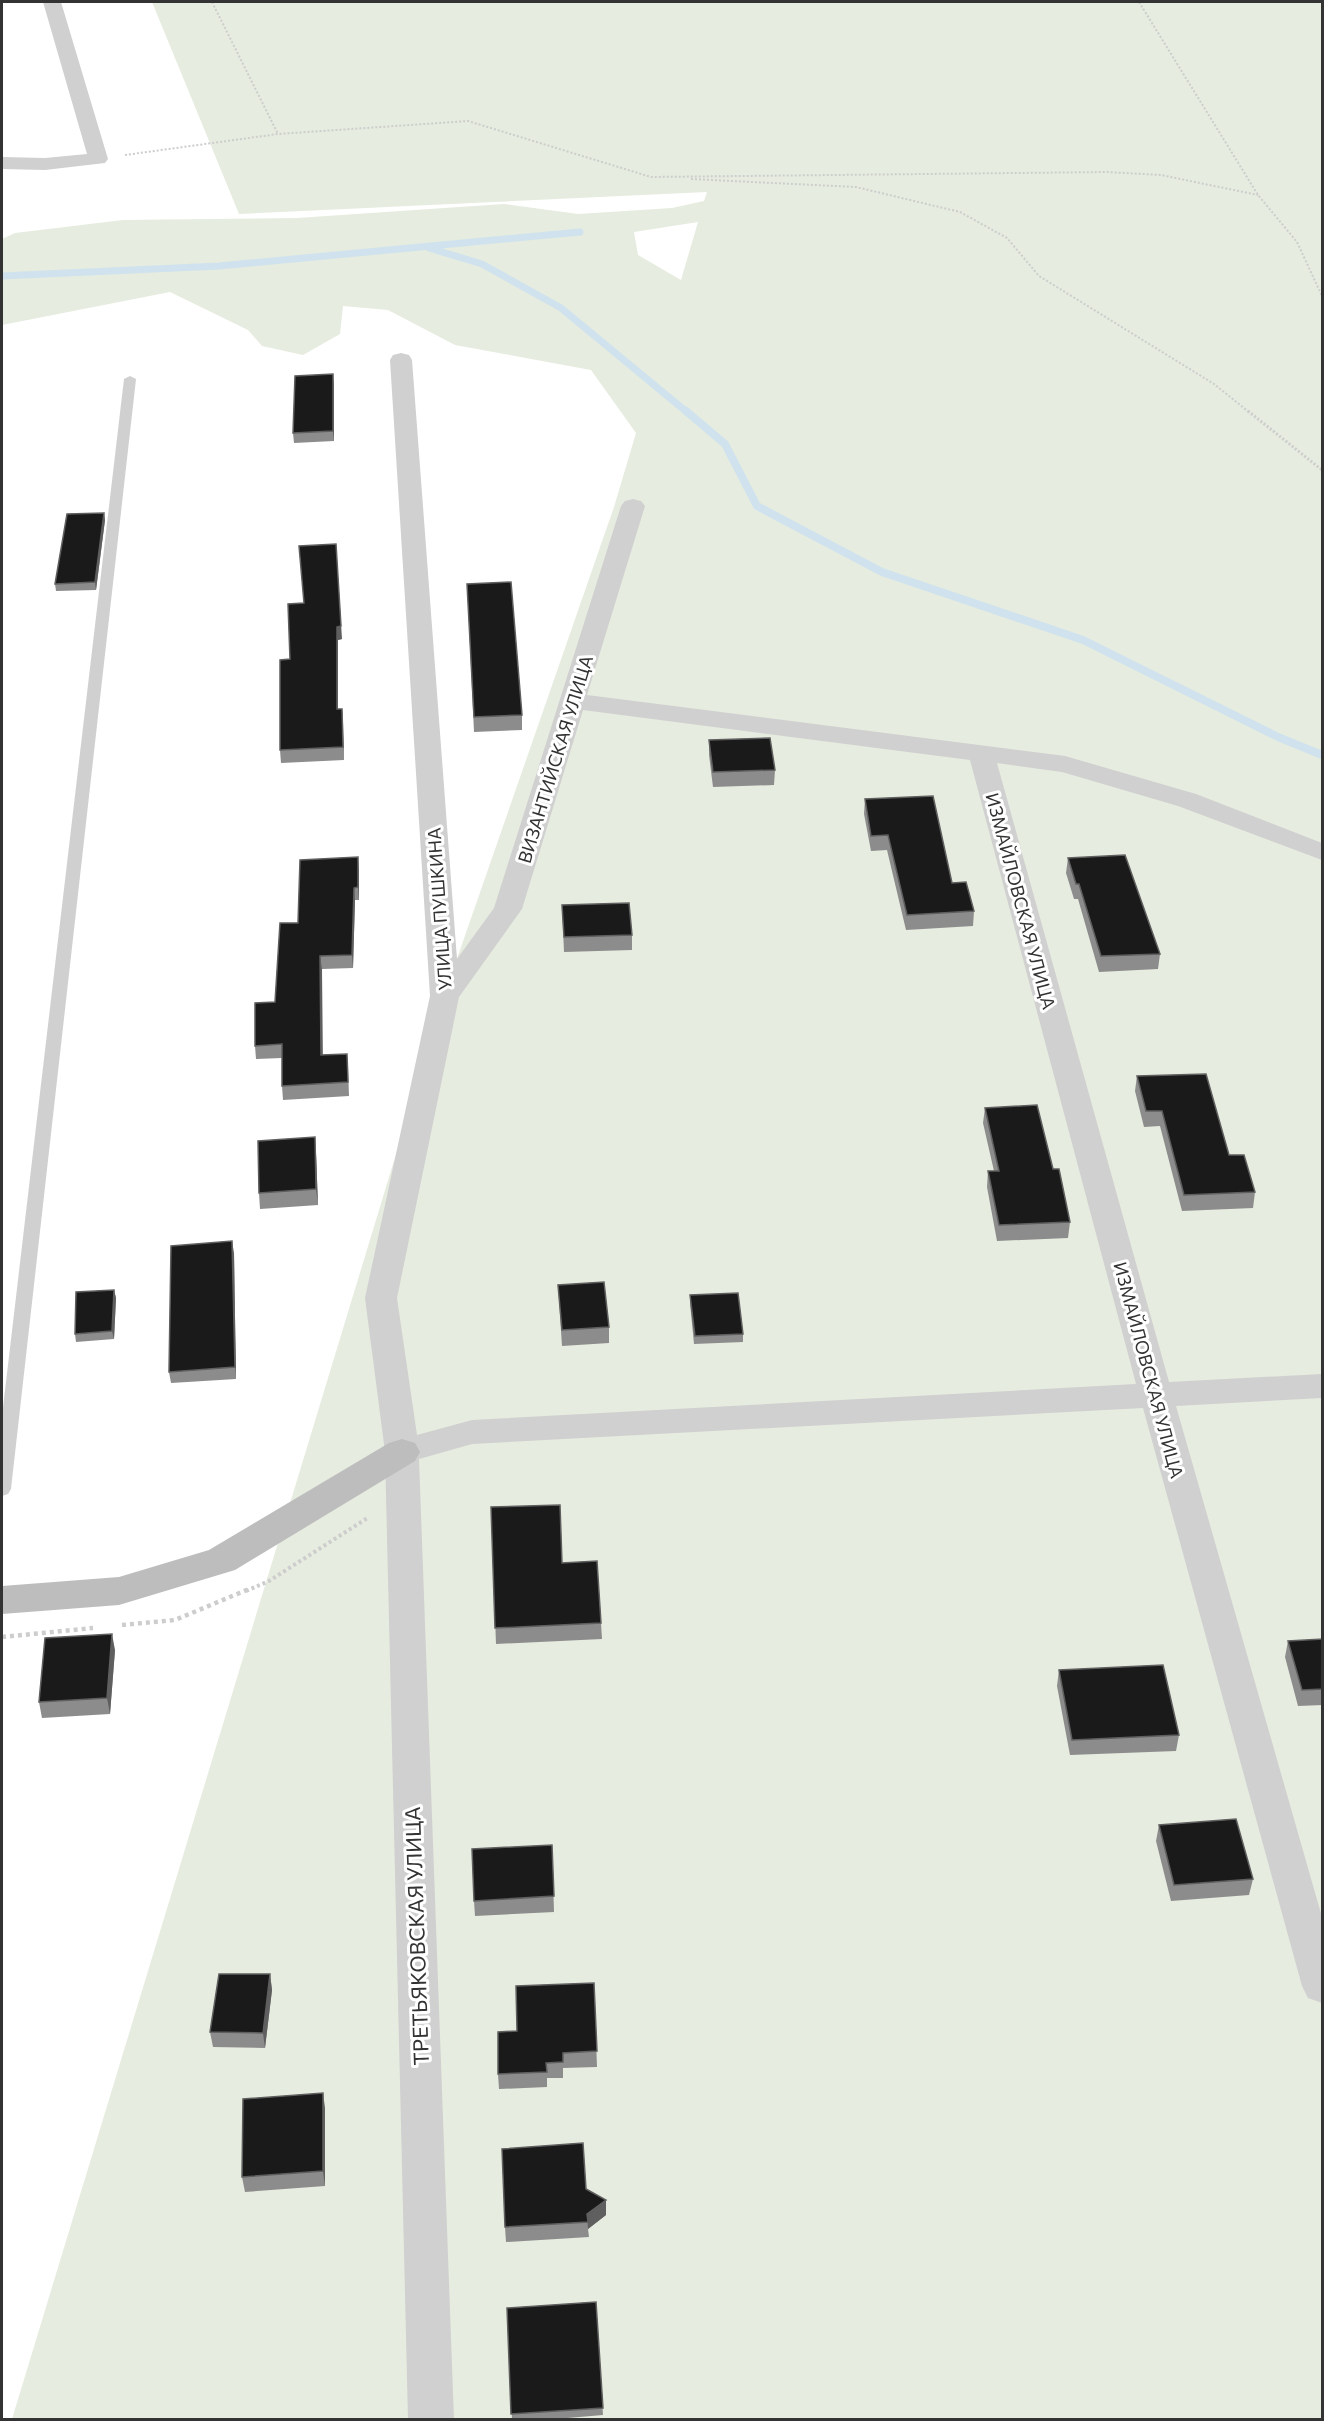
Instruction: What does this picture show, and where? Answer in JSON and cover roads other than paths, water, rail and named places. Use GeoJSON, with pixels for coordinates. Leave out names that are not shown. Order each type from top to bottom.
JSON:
{"type":"FeatureCollection","features":[{"type":"Feature","properties":{"kind":"street"},"geometry":{"type":"LineString","coordinates":[[2,163],[45,164],[98,159],[52,2]]}},
{"type":"Feature","properties":{"kind":"street","name":"УЛИЦА ПУШКИНА"},"geometry":{"type":"LineString","coordinates":[[401,360],[445,996],[381,1298],[402,1452]]}},
{"type":"Feature","properties":{"kind":"street","name":"ВИЗАНТИЙСКАЯ УЛИЦА"},"geometry":{"type":"LineString","coordinates":[[445,996],[508,909],[633,506]]}},
{"type":"Feature","properties":{"kind":"street"},"geometry":{"type":"LineString","coordinates":[[573,701],[1065,764],[1187,800],[1323,852]]}},
{"type":"Feature","properties":{"kind":"street","name":"ИЗМАЙЛОВСКАЯ УЛИЦА"},"geometry":{"type":"LineString","coordinates":[[981,753],[1156,1395],[1323,1986]]}},
{"type":"Feature","properties":{"kind":"street"},"geometry":{"type":"LineString","coordinates":[[2,1600],[119,1591],[222,1560],[402,1452],[472,1432],[1323,1386]]}},
{"type":"Feature","properties":{"kind":"street","name":"ТРЕТЬЯКОВСКАЯ УЛИЦА"},"geometry":{"type":"LineString","coordinates":[[402,1452],[431,2420]]}},
{"type":"Feature","properties":{"kind":"lane"},"geometry":{"type":"LineString","coordinates":[[2,1489],[130,379]]}},
{"type":"Feature","properties":{"kind":"waterway"},"geometry":{"type":"LineString","coordinates":[[2,276],[219,266],[580,232]]}},
{"type":"Feature","properties":{"kind":"waterway"},"geometry":{"type":"LineString","coordinates":[[429,248],[482,264],[561,308],[688,413]]}},
{"type":"Feature","properties":{"kind":"waterway"},"geometry":{"type":"LineString","coordinates":[[686,411],[725,444],[757,506],[882,572],[1083,640],[1278,737],[1322,755]]}}]}
